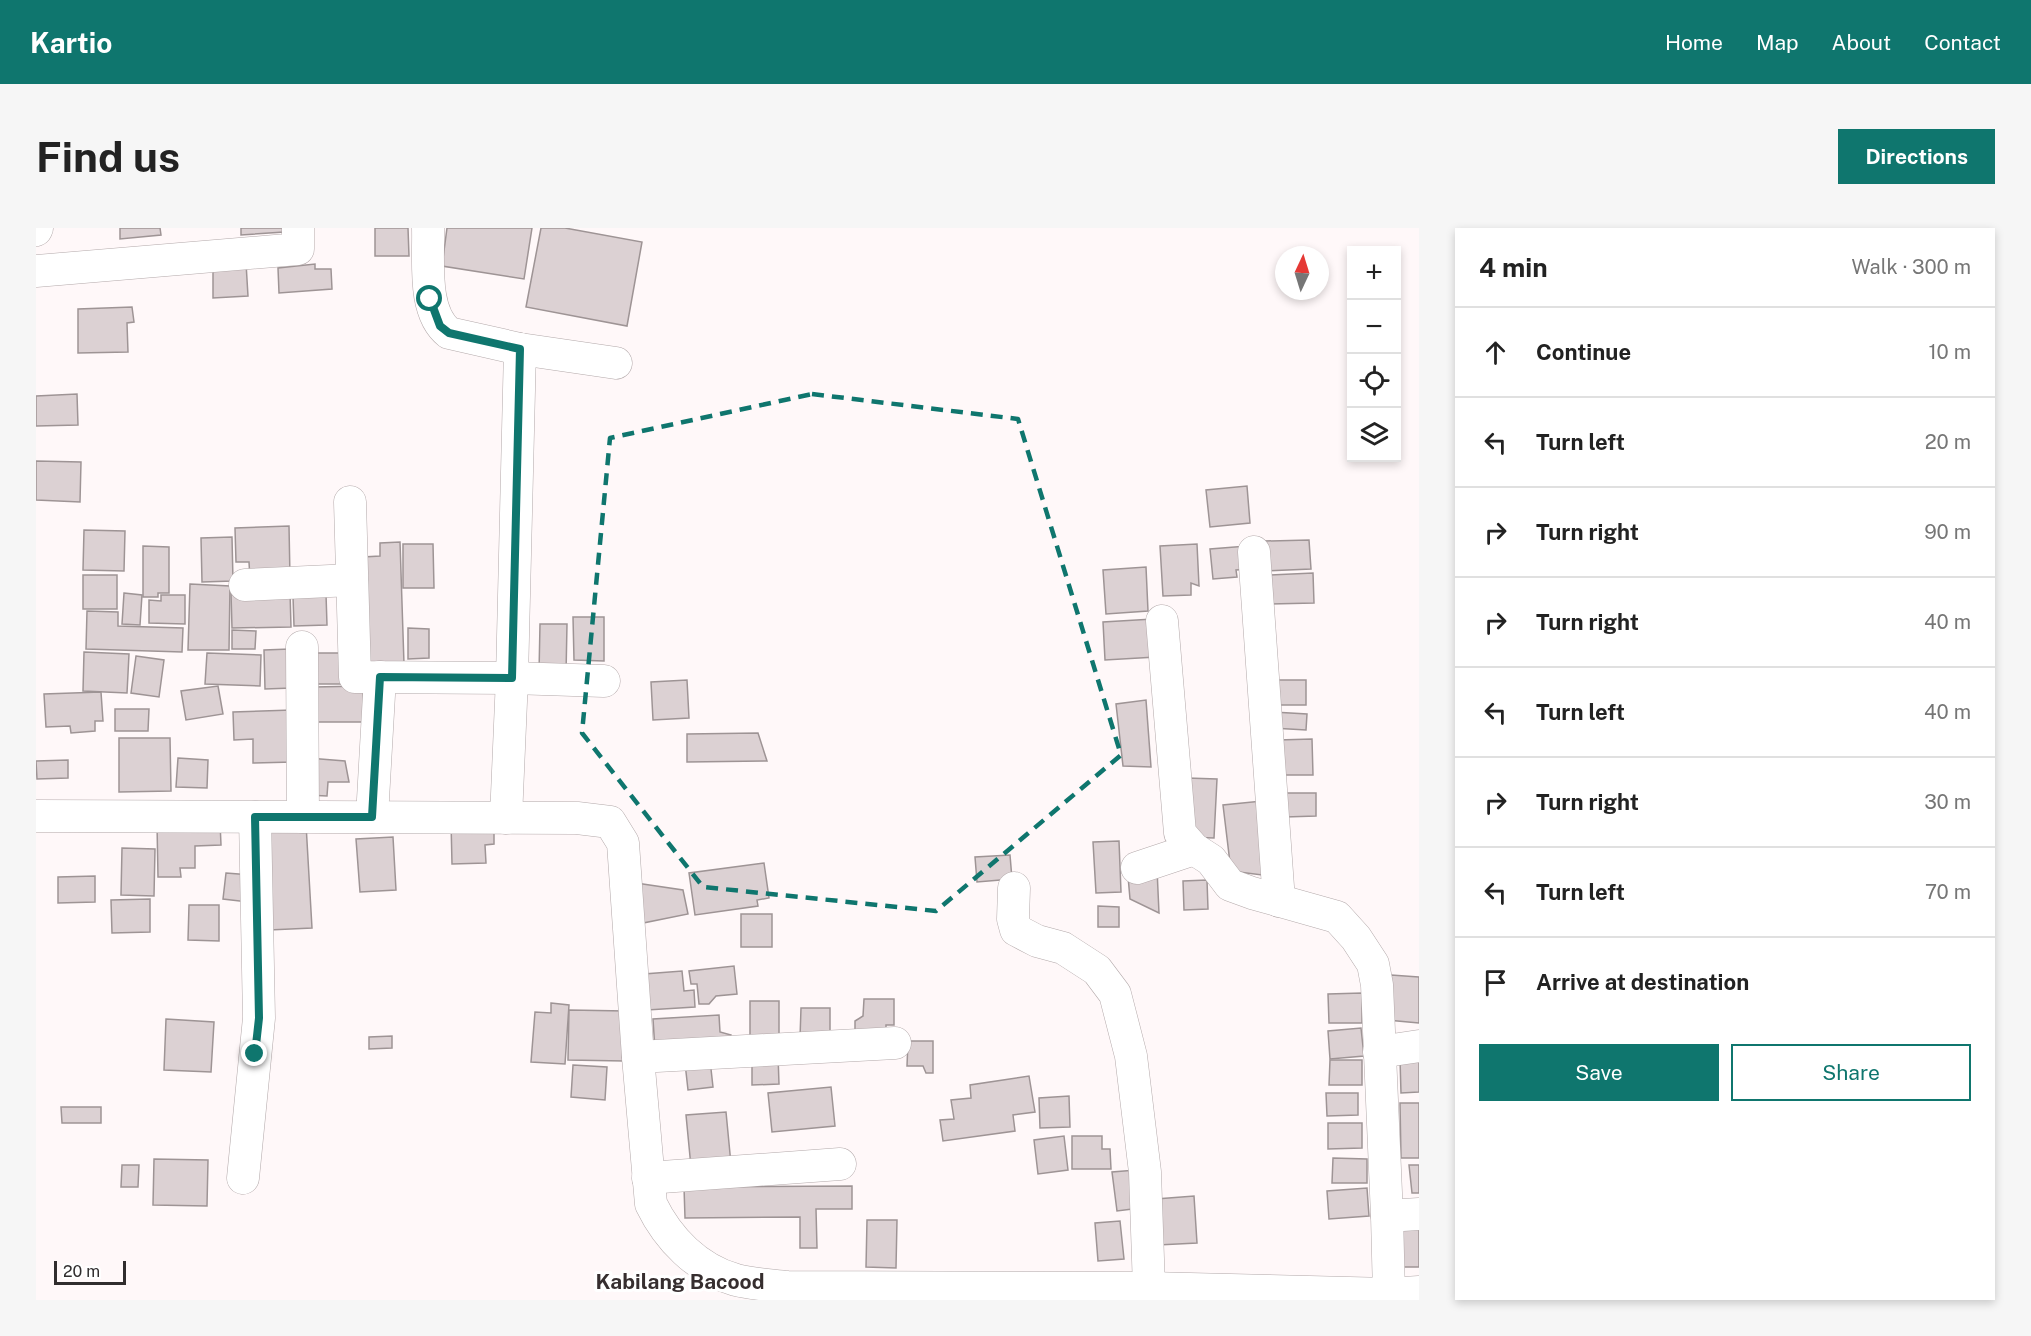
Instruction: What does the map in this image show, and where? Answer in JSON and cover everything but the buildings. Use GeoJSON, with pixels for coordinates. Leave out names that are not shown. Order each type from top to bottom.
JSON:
{"type":"FeatureCollection","features":[{"type":"Feature","properties":{"kind":"street"},"geometry":{"type":"LineString","coordinates":[[36,271],[298,249],[298,228]]}},
{"type":"Feature","properties":{"kind":"street"},"geometry":{"type":"LineString","coordinates":[[428,228],[430,299],[440,326],[449,333],[520,349],[616,363]]}},
{"type":"Feature","properties":{"kind":"street"},"geometry":{"type":"LineString","coordinates":[[506,818],[512,678],[520,349]]}},
{"type":"Feature","properties":{"kind":"street"},"geometry":{"type":"LineString","coordinates":[[350,502],[355,677],[604,681]]}},
{"type":"Feature","properties":{"kind":"street"},"geometry":{"type":"LineString","coordinates":[[1254,552],[1280,901]]}},
{"type":"Feature","properties":{"kind":"street"},"geometry":{"type":"LineString","coordinates":[[245,585],[352,580]]}},
{"type":"Feature","properties":{"kind":"street"},"geometry":{"type":"LineString","coordinates":[[36,816],[577,818],[610,822],[623,843],[651,1204],[659,1220],[686,1252],[711,1271],[737,1280],[787,1287],[1012,1294],[1149,1288],[1198,1295],[1331,1297],[1404,1293],[1387,1216],[1377,985],[1373,964],[1356,938],[1337,917],[1230,885],[1211,860],[1194,849],[1180,833],[1162,621]]}},
{"type":"Feature","properties":{"kind":"street"},"geometry":{"type":"LineString","coordinates":[[302,647],[303,817]]}},
{"type":"Feature","properties":{"kind":"street"},"geometry":{"type":"LineString","coordinates":[[372,817],[380,677]]}},
{"type":"Feature","properties":{"kind":"street"},"geometry":{"type":"LineString","coordinates":[[243,1178],[259,1018],[255,817]]}},
{"type":"Feature","properties":{"kind":"street"},"geometry":{"type":"LineString","coordinates":[[1137,868],[1194,849]]}},
{"type":"Feature","properties":{"kind":"street"},"geometry":{"type":"LineString","coordinates":[[1014,888],[1013,919],[1016,930],[1037,940],[1063,948],[1096,970],[1115,994],[1131,1056],[1145,1172],[1149,1288]]}},
{"type":"Feature","properties":{"kind":"street"},"geometry":{"type":"LineString","coordinates":[[638,1057],[895,1043]]}},
{"type":"Feature","properties":{"kind":"street"},"geometry":{"type":"LineString","coordinates":[[1379,1052],[1419,1046]]}},
{"type":"Feature","properties":{"kind":"street"},"geometry":{"type":"LineString","coordinates":[[648,1178],[840,1164]]}},
{"type":"Feature","properties":{"kind":"street"},"geometry":{"type":"LineString","coordinates":[[1387,1216],[1419,1214]]}},
{"type":"Feature","properties":{"kind":"highlighted area"},"geometry":{"type":"Polygon","coordinates":[[[812,394],[1018,419],[1121,755],[936,911],[703,887],[582,733],[610,438],[812,394]]]}},
{"type":"Feature","properties":{"kind":"district","name":"Kabilang Bacood"},"geometry":{"type":"Point","coordinates":[680,1281]}},
{"type":"Feature","properties":{"kind":"route"},"geometry":{"type":"LineString","coordinates":[[255,1054],[259,1018],[255,817],[372,817],[380,677],[512,678],[520,349],[449,333],[440,326],[430,299]]}}]}
